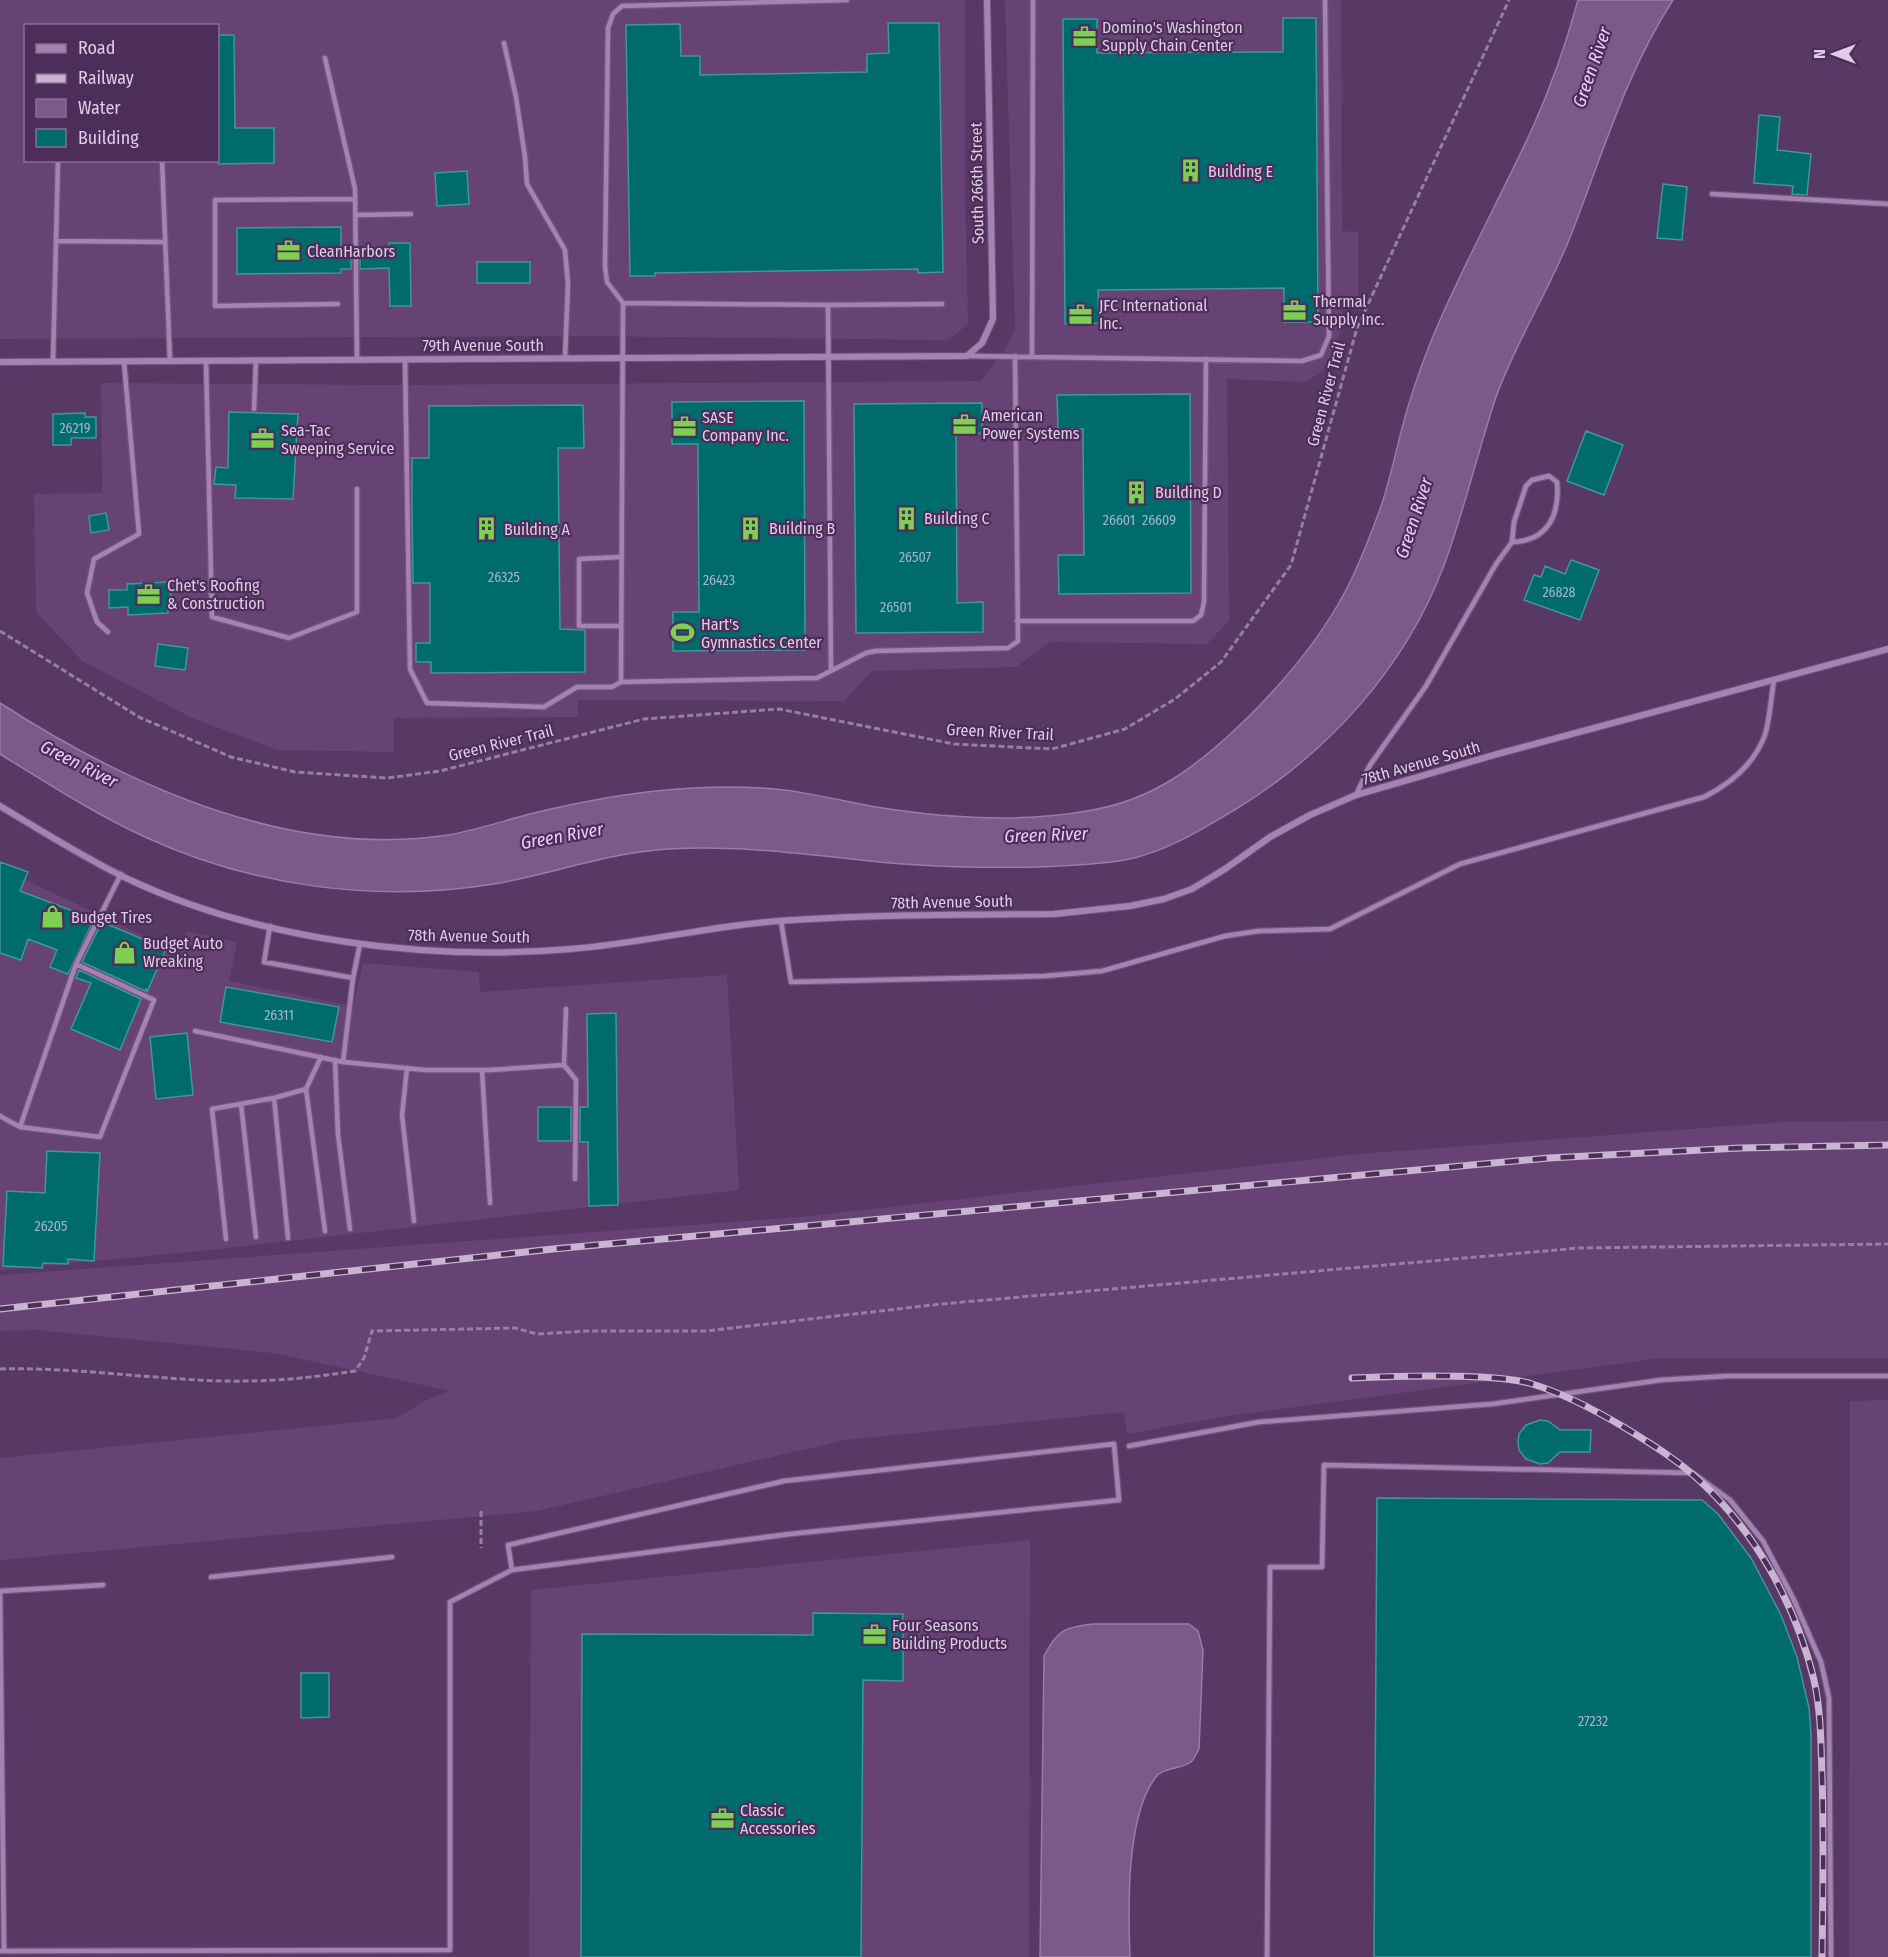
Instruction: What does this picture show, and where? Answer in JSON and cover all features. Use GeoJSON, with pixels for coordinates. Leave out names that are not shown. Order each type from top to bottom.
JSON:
{"type":"FeatureCollection","features":[{"type":"Feature","properties":{"kind":"street","name":"South 266th Street"},"geometry":{"type":"LineString","coordinates":[[967,356],[982,343],[993,319],[987,0]]}},
{"type":"Feature","properties":{"kind":"street","name":"79th Avenue South"},"geometry":{"type":"LineString","coordinates":[[0,362],[967,356]]}},
{"type":"Feature","properties":{"kind":"street","name":"78th Avenue South"},"geometry":{"type":"LineString","coordinates":[[0,806],[121,874],[191,904],[270,926],[360,944],[471,952],[573,949],[781,921],[1054,914],[1130,906],[1164,899],[1192,889],[1270,837],[1310,815],[1356,795],[1501,753],[1888,649]]}},
{"type":"Feature","properties":{"kind":"lane"},"geometry":{"type":"LineString","coordinates":[[621,682],[623,303],[607,282],[606,266],[608,28],[613,14],[622,6],[638,4],[847,0]]}},
{"type":"Feature","properties":{"kind":"lane"},"geometry":{"type":"LineString","coordinates":[[1032,357],[1033,0]]}},
{"type":"Feature","properties":{"kind":"lane"},"geometry":{"type":"LineString","coordinates":[[967,356],[1302,361],[1321,355],[1329,336],[1324,0]]}},
{"type":"Feature","properties":{"kind":"lane"},"geometry":{"type":"LineString","coordinates":[[504,43],[520,121],[527,184],[565,250],[568,284],[565,358]]}},
{"type":"Feature","properties":{"kind":"lane"},"geometry":{"type":"LineString","coordinates":[[325,58],[355,189],[357,359]]}},
{"type":"Feature","properties":{"kind":"lane"},"geometry":{"type":"LineString","coordinates":[[53,362],[58,162]]}},
{"type":"Feature","properties":{"kind":"lane"},"geometry":{"type":"LineString","coordinates":[[162,162],[170,362]]}},
{"type":"Feature","properties":{"kind":"lane"},"geometry":{"type":"LineString","coordinates":[[1712,194],[1888,204]]}},
{"type":"Feature","properties":{"kind":"lane"},"geometry":{"type":"LineString","coordinates":[[338,304],[215,306],[215,200],[355,199]]}},
{"type":"Feature","properties":{"kind":"lane"},"geometry":{"type":"LineString","coordinates":[[356,215],[411,214]]}},
{"type":"Feature","properties":{"kind":"lane"},"geometry":{"type":"LineString","coordinates":[[56,241],[165,242]]}},
{"type":"Feature","properties":{"kind":"lane"},"geometry":{"type":"LineString","coordinates":[[623,303],[942,304]]}},
{"type":"Feature","properties":{"kind":"lane"},"geometry":{"type":"LineString","coordinates":[[828,305],[831,671]]}},
{"type":"Feature","properties":{"kind":"lane"},"geometry":{"type":"LineString","coordinates":[[405,359],[410,669],[427,703],[544,707],[577,687],[612,687],[621,682],[817,678],[875,651],[1008,648],[1018,641],[1015,356]]}},
{"type":"Feature","properties":{"kind":"lane"},"geometry":{"type":"LineString","coordinates":[[1017,621],[1194,621],[1201,615],[1204,602],[1206,359]]}},
{"type":"Feature","properties":{"kind":"lane"},"geometry":{"type":"LineString","coordinates":[[254,409],[256,360]]}},
{"type":"Feature","properties":{"kind":"lane"},"geometry":{"type":"LineString","coordinates":[[206,361],[212,617],[289,638],[357,612],[357,489]]}},
{"type":"Feature","properties":{"kind":"lane"},"geometry":{"type":"LineString","coordinates":[[108,632],[97,622],[87,593],[94,559],[139,534],[124,362]]}},
{"type":"Feature","properties":{"kind":"lane"},"geometry":{"type":"LineString","coordinates":[[1356,795],[1370,765],[1426,686],[1496,564],[1512,542],[1514,522],[1526,486],[1532,480],[1549,476],[1557,482],[1556,512],[1548,526],[1536,536],[1524,541],[1512,542]]}},
{"type":"Feature","properties":{"kind":"lane"},"geometry":{"type":"LineString","coordinates":[[621,626],[579,626],[579,559],[622,557]]}},
{"type":"Feature","properties":{"kind":"lane"},"geometry":{"type":"LineString","coordinates":[[781,921],[791,981],[1045,976],[1102,971],[1225,936],[1258,931],[1330,929],[1460,864],[1704,797],[1724,787],[1740,773],[1754,755],[1765,735],[1774,680]]}},
{"type":"Feature","properties":{"kind":"lane"},"geometry":{"type":"LineString","coordinates":[[20,1127],[76,964],[121,874]]}},
{"type":"Feature","properties":{"kind":"lane"},"geometry":{"type":"LineString","coordinates":[[270,926],[264,962],[353,978]]}},
{"type":"Feature","properties":{"kind":"lane"},"geometry":{"type":"LineString","coordinates":[[343,1062],[353,978],[360,944]]}},
{"type":"Feature","properties":{"kind":"lane"},"geometry":{"type":"LineString","coordinates":[[0,1116],[20,1127],[100,1137],[154,1000],[76,964]]}},
{"type":"Feature","properties":{"kind":"lane"},"geometry":{"type":"LineString","coordinates":[[566,1009],[564,1065],[576,1080],[575,1179]]}},
{"type":"Feature","properties":{"kind":"lane"},"geometry":{"type":"LineString","coordinates":[[195,1031],[343,1062],[407,1068],[482,1070],[564,1065]]}},
{"type":"Feature","properties":{"kind":"lane"},"geometry":{"type":"LineString","coordinates":[[321,1057],[306,1089],[325,1231]]}},
{"type":"Feature","properties":{"kind":"lane"},"geometry":{"type":"LineString","coordinates":[[335,1060],[338,1135],[350,1229]]}},
{"type":"Feature","properties":{"kind":"lane"},"geometry":{"type":"LineString","coordinates":[[407,1068],[402,1115],[414,1221]]}},
{"type":"Feature","properties":{"kind":"lane"},"geometry":{"type":"LineString","coordinates":[[482,1070],[490,1203]]}},
{"type":"Feature","properties":{"kind":"lane"},"geometry":{"type":"LineString","coordinates":[[226,1239],[212,1108],[274,1098],[306,1089]]}},
{"type":"Feature","properties":{"kind":"lane"},"geometry":{"type":"LineString","coordinates":[[274,1098],[288,1238]]}},
{"type":"Feature","properties":{"kind":"lane"},"geometry":{"type":"LineString","coordinates":[[241,1104],[256,1238]]}},
{"type":"Feature","properties":{"kind":"lane"},"geometry":{"type":"LineString","coordinates":[[1129,1446],[1258,1422],[1492,1404],[1661,1380],[1728,1376],[1888,1376]]}},
{"type":"Feature","properties":{"kind":"lane"},"geometry":{"type":"LineString","coordinates":[[103,1585],[1,1591],[2,1951],[450,1950],[450,1602],[512,1570],[790,1534],[1119,1500],[1114,1444],[784,1481],[508,1545],[512,1570]]}},
{"type":"Feature","properties":{"kind":"lane"},"geometry":{"type":"LineString","coordinates":[[1267,1957],[1270,1567],[1322,1567],[1324,1465],[1693,1473],[1730,1500],[1763,1541],[1792,1598],[1821,1662],[1829,1698],[1831,1957]]}},
{"type":"Feature","properties":{"kind":"lane"},"geometry":{"type":"LineString","coordinates":[[211,1577],[392,1557]]}},
{"type":"Feature","properties":{"kind":"lane"},"geometry":{"type":"LineString","coordinates":[[354,1950],[354,1957]]}},
{"type":"Feature","properties":{"kind":"path","name":"Green River Trail"},"geometry":{"type":"LineString","coordinates":[[0,631],[139,717],[231,757],[295,772],[387,778],[440,771],[644,719],[779,709],[954,744],[1053,749],[1125,729],[1175,699],[1221,662],[1291,565],[1357,328],[1509,0]]}},
{"type":"Feature","properties":{"kind":"path"},"geometry":{"type":"LineString","coordinates":[[0,1369],[48,1369],[221,1381],[291,1380],[355,1371],[364,1358],[372,1331],[515,1328],[537,1334],[589,1331],[706,1331],[941,1304],[1579,1248],[1888,1244]]}},
{"type":"Feature","properties":{"kind":"path"},"geometry":{"type":"LineString","coordinates":[[481,1511],[481,1548]]}},
{"type":"Feature","properties":{"kind":"shaded area"},"geometry":{"type":"Polygon","coordinates":[[[0,0],[965,0],[968,324],[948,340],[576,336],[0,339],[0,0]]]}},
{"type":"Feature","properties":{"kind":"shaded area"},"geometry":{"type":"Polygon","coordinates":[[[1005,0],[1341,0],[1342,231],[1358,232],[1358,302],[1343,303],[1341,330],[1332,357],[1319,374],[1304,382],[1227,379],[1229,621],[1207,644],[1050,642],[1016,667],[872,671],[844,701],[578,700],[578,717],[394,718],[394,752],[277,750],[192,718],[82,661],[36,612],[34,494],[102,493],[101,383],[388,385],[981,381],[1005,349],[1015,329],[1005,0]]]}},
{"type":"Feature","properties":{"kind":"shaded area"},"geometry":{"type":"Polygon","coordinates":[[[0,868],[178,952],[187,931],[237,942],[229,981],[353,1006],[363,963],[479,972],[480,992],[727,975],[739,1190],[211,1250],[0,1270],[0,868]]]}},
{"type":"Feature","properties":{"kind":"shaded area"},"geometry":{"type":"Polygon","coordinates":[[[1888,1121],[1888,1358],[1662,1358],[1228,1416],[1127,1434],[1124,1412],[846,1440],[537,1511],[0,1560],[0,1458],[397,1418],[424,1401],[450,1391],[273,1353],[36,1330],[0,1331],[0,1275],[801,1217],[1358,1154],[1785,1122],[1888,1121]]]}},
{"type":"Feature","properties":{"kind":"shaded area"},"geometry":{"type":"Polygon","coordinates":[[[1888,1400],[1888,1957],[1849,1957],[1850,1401],[1888,1400]]]}},
{"type":"Feature","properties":{"kind":"shaded area"},"geometry":{"type":"Polygon","coordinates":[[[1030,1540],[1029,1957],[529,1957],[531,1590],[1030,1540]]]}},
{"type":"Feature","properties":{"kind":"water","name":"Green River"},"geometry":{"type":"Polygon","coordinates":[[[1578,0],[1673,0],[1656,28],[1628,85],[1571,235],[1504,376],[1489,418],[1451,547],[1427,605],[1385,674],[1332,735],[1270,787],[1210,825],[1183,839],[1155,852],[1125,860],[1036,867],[932,866],[744,849],[669,849],[625,854],[494,884],[405,892],[360,891],[272,879],[186,854],[108,818],[0,754],[0,703],[102,762],[157,788],[213,810],[271,826],[329,836],[388,840],[448,835],[581,803],[632,794],[690,788],[776,789],[902,811],[982,818],[1061,815],[1099,809],[1122,803],[1155,789],[1202,759],[1260,705],[1307,651],[1346,590],[1379,512],[1407,410],[1431,342],[1462,272],[1539,113],[1558,65],[1578,0]]]}},
{"type":"Feature","properties":{"kind":"water"},"geometry":{"type":"Polygon","coordinates":[[[1093,1624],[1189,1624],[1198,1631],[1203,1650],[1199,1749],[1188,1764],[1163,1772],[1155,1778],[1139,1816],[1134,1839],[1129,1889],[1130,1957],[1040,1957],[1044,1656],[1053,1640],[1063,1631],[1093,1624]]]}},
{"type":"Feature","properties":{"kind":"building","name":"Building E"},"geometry":{"type":"Polygon","coordinates":[[[1283,18],[1316,18],[1318,322],[1284,322],[1284,288],[1098,290],[1099,323],[1065,324],[1063,19],[1097,19],[1097,53],[1283,52],[1283,18]]]}},
{"type":"Feature","properties":{"kind":"building"},"geometry":{"type":"Polygon","coordinates":[[[888,23],[939,23],[943,272],[918,273],[918,269],[655,273],[655,276],[630,276],[626,25],[680,24],[681,56],[700,56],[700,75],[867,72],[867,54],[889,53],[888,23]]]}},
{"type":"Feature","properties":{"kind":"building"},"geometry":{"type":"Polygon","coordinates":[[[219,35],[234,35],[235,128],[274,128],[274,163],[218,164],[219,35]]]}},
{"type":"Feature","properties":{"kind":"building"},"geometry":{"type":"Polygon","coordinates":[[[1759,115],[1780,117],[1777,150],[1811,154],[1807,195],[1792,194],[1793,186],[1754,183],[1759,115]]]}},
{"type":"Feature","properties":{"kind":"building"},"geometry":{"type":"Polygon","coordinates":[[[467,171],[469,204],[437,206],[435,173],[467,171]]]}},
{"type":"Feature","properties":{"kind":"building"},"geometry":{"type":"Polygon","coordinates":[[[1663,184],[1687,187],[1682,240],[1657,238],[1663,184]]]}},
{"type":"Feature","properties":{"kind":"building","name":"CleanHarbors"},"geometry":{"type":"Polygon","coordinates":[[[341,227],[341,248],[351,248],[351,269],[341,269],[341,273],[237,274],[237,228],[341,227]]]}},
{"type":"Feature","properties":{"kind":"building"},"geometry":{"type":"Polygon","coordinates":[[[389,243],[410,243],[411,306],[390,306],[389,268],[360,269],[360,248],[389,248],[389,243]]]}},
{"type":"Feature","properties":{"kind":"building"},"geometry":{"type":"Polygon","coordinates":[[[477,262],[530,262],[530,283],[477,283],[477,262]]]}},
{"type":"Feature","properties":{"kind":"building","name":"Building D"},"geometry":{"type":"Polygon","coordinates":[[[1190,394],[1191,593],[1059,594],[1058,555],[1084,555],[1083,429],[1058,429],[1057,395],[1190,394]]]}},
{"type":"Feature","properties":{"kind":"building","name":"Building B"},"geometry":{"type":"Polygon","coordinates":[[[804,401],[805,650],[673,651],[673,612],[699,612],[698,444],[672,444],[672,402],[804,401]]]}},
{"type":"Feature","properties":{"kind":"building","name":"Building C"},"geometry":{"type":"Polygon","coordinates":[[[982,403],[982,433],[956,434],[957,603],[983,602],[983,632],[856,633],[854,404],[982,403]]]}},
{"type":"Feature","properties":{"kind":"building","name":"Building A"},"geometry":{"type":"Polygon","coordinates":[[[583,405],[584,448],[558,448],[560,629],[585,630],[585,672],[431,673],[431,662],[416,662],[416,643],[430,643],[430,583],[413,583],[412,509],[412,458],[429,458],[429,406],[583,405]]]}},
{"type":"Feature","properties":{"kind":"building","name":"Sea-Tac Sweeping Service"},"geometry":{"type":"Polygon","coordinates":[[[229,412],[298,414],[293,499],[235,498],[236,485],[214,484],[216,467],[228,468],[229,412]]]}},
{"type":"Feature","properties":{"kind":"building"},"geometry":{"type":"Polygon","coordinates":[[[85,413],[85,417],[96,417],[96,438],[71,438],[71,445],[53,445],[53,414],[85,413]]]}},
{"type":"Feature","properties":{"kind":"building"},"geometry":{"type":"Polygon","coordinates":[[[1586,431],[1623,445],[1604,495],[1567,481],[1586,431]]]}},
{"type":"Feature","properties":{"kind":"building"},"geometry":{"type":"Polygon","coordinates":[[[106,513],[109,530],[91,533],[89,516],[106,513]]]}},
{"type":"Feature","properties":{"kind":"building"},"geometry":{"type":"Polygon","coordinates":[[[1571,560],[1599,570],[1580,620],[1524,600],[1534,575],[1541,577],[1545,566],[1565,574],[1571,560]]]}},
{"type":"Feature","properties":{"kind":"building","name":"Chet's Roofing & Construction"},"geometry":{"type":"Polygon","coordinates":[[[170,582],[171,605],[168,605],[168,613],[128,615],[128,607],[109,608],[109,590],[127,590],[127,584],[170,582]]]}},
{"type":"Feature","properties":{"kind":"building"},"geometry":{"type":"Polygon","coordinates":[[[158,644],[188,648],[185,670],[155,666],[158,644]]]}},
{"type":"Feature","properties":{"kind":"building"},"geometry":{"type":"Polygon","coordinates":[[[0,862],[28,872],[20,891],[94,919],[68,974],[50,967],[57,950],[28,939],[21,960],[0,953],[0,862]]]}},
{"type":"Feature","properties":{"kind":"building"},"geometry":{"type":"Polygon","coordinates":[[[102,922],[166,949],[147,992],[146,989],[145,991],[82,962],[102,922]]]}},
{"type":"Feature","properties":{"kind":"building"},"geometry":{"type":"Polygon","coordinates":[[[79,970],[141,999],[120,1050],[71,1029],[91,983],[76,978],[79,970]]]}},
{"type":"Feature","properties":{"kind":"building"},"geometry":{"type":"Polygon","coordinates":[[[226,987],[339,1007],[332,1042],[220,1022],[226,987]]]}},
{"type":"Feature","properties":{"kind":"building"},"geometry":{"type":"Polygon","coordinates":[[[616,1013],[618,1205],[589,1206],[588,1142],[580,1142],[580,1107],[588,1107],[587,1014],[616,1013]]]}},
{"type":"Feature","properties":{"kind":"building"},"geometry":{"type":"Polygon","coordinates":[[[187,1033],[193,1095],[156,1099],[150,1037],[187,1033]]]}},
{"type":"Feature","properties":{"kind":"building"},"geometry":{"type":"Polygon","coordinates":[[[538,1107],[571,1107],[571,1141],[538,1141],[538,1107]]]}},
{"type":"Feature","properties":{"kind":"building"},"geometry":{"type":"Polygon","coordinates":[[[47,1151],[100,1153],[94,1261],[68,1259],[68,1264],[43,1263],[42,1268],[3,1266],[7,1191],[45,1193],[47,1151]]]}},
{"type":"Feature","properties":{"kind":"building"},"geometry":{"type":"Polygon","coordinates":[[[1540,1420],[1548,1421],[1560,1430],[1591,1430],[1590,1452],[1560,1452],[1548,1463],[1540,1464],[1526,1459],[1519,1450],[1519,1434],[1526,1425],[1540,1420]]]}},
{"type":"Feature","properties":{"kind":"building"},"geometry":{"type":"Polygon","coordinates":[[[1377,1498],[1702,1500],[1718,1514],[1751,1558],[1781,1615],[1797,1657],[1809,1708],[1811,1957],[1374,1957],[1377,1498]]]}},
{"type":"Feature","properties":{"kind":"building","name":"Classic Accessories"},"geometry":{"type":"Polygon","coordinates":[[[813,1613],[903,1614],[903,1681],[863,1680],[861,1957],[581,1957],[582,1634],[813,1635],[813,1613]]]}},
{"type":"Feature","properties":{"kind":"building"},"geometry":{"type":"Polygon","coordinates":[[[301,1673],[329,1673],[329,1717],[301,1718],[301,1673]]]}},
{"type":"Feature","properties":{"kind":"railway"},"geometry":{"type":"LineString","coordinates":[[0,1309],[553,1249],[1549,1158],[1740,1148],[1888,1145]]}},
{"type":"Feature","properties":{"kind":"railway"},"geometry":{"type":"LineString","coordinates":[[1352,1378],[1463,1376],[1510,1380],[1542,1387],[1616,1422],[1675,1460],[1693,1474],[1740,1524],[1757,1548],[1785,1599],[1797,1625],[1814,1680],[1820,1728],[1823,1798],[1822,1957]]}},
{"type":"Feature","properties":{"kind":"place","name":"Domino's Washington Supply Chain Center"},"geometry":{"type":"Point","coordinates":[1084,36]}},
{"type":"Feature","properties":{"kind":"place","name":"Building E"},"geometry":{"type":"Point","coordinates":[1190,171]}},
{"type":"Feature","properties":{"kind":"place","name":"CleanHarbors"},"geometry":{"type":"Point","coordinates":[289,251]}},
{"type":"Feature","properties":{"kind":"place","name":"Thermal Supply Inc."},"geometry":{"type":"Point","coordinates":[1295,310]}},
{"type":"Feature","properties":{"kind":"place","name":"JFC International Inc."},"geometry":{"type":"Point","coordinates":[1081,314]}},
{"type":"Feature","properties":{"kind":"place","name":"American Power Systems"},"geometry":{"type":"Point","coordinates":[964,424]}},
{"type":"Feature","properties":{"kind":"place","name":"SASE Company Inc."},"geometry":{"type":"Point","coordinates":[684,426]}},
{"type":"Feature","properties":{"kind":"place","name":"Sea-Tac Sweeping Service"},"geometry":{"type":"Point","coordinates":[263,439]}},
{"type":"Feature","properties":{"kind":"place","name":"Building D"},"geometry":{"type":"Point","coordinates":[1137,492]}},
{"type":"Feature","properties":{"kind":"place","name":"Building C"},"geometry":{"type":"Point","coordinates":[906,518]}},
{"type":"Feature","properties":{"kind":"place","name":"Building B"},"geometry":{"type":"Point","coordinates":[751,528]}},
{"type":"Feature","properties":{"kind":"place","name":"Building A"},"geometry":{"type":"Point","coordinates":[486,529]}},
{"type":"Feature","properties":{"kind":"place","name":"Chet's Roofing & Construction"},"geometry":{"type":"Point","coordinates":[149,594]}},
{"type":"Feature","properties":{"kind":"place","name":"Hart's Gymnastics Center"},"geometry":{"type":"Point","coordinates":[683,633]}},
{"type":"Feature","properties":{"kind":"place","name":"Budget Tires"},"geometry":{"type":"Point","coordinates":[53,917]}},
{"type":"Feature","properties":{"kind":"place","name":"Budget Auto Wreaking"},"geometry":{"type":"Point","coordinates":[125,952]}},
{"type":"Feature","properties":{"kind":"place","name":"Four Seasons Building Products"},"geometry":{"type":"Point","coordinates":[874,1634]}},
{"type":"Feature","properties":{"kind":"place","name":"Classic Accessories"},"geometry":{"type":"Point","coordinates":[722,1819]}}]}
